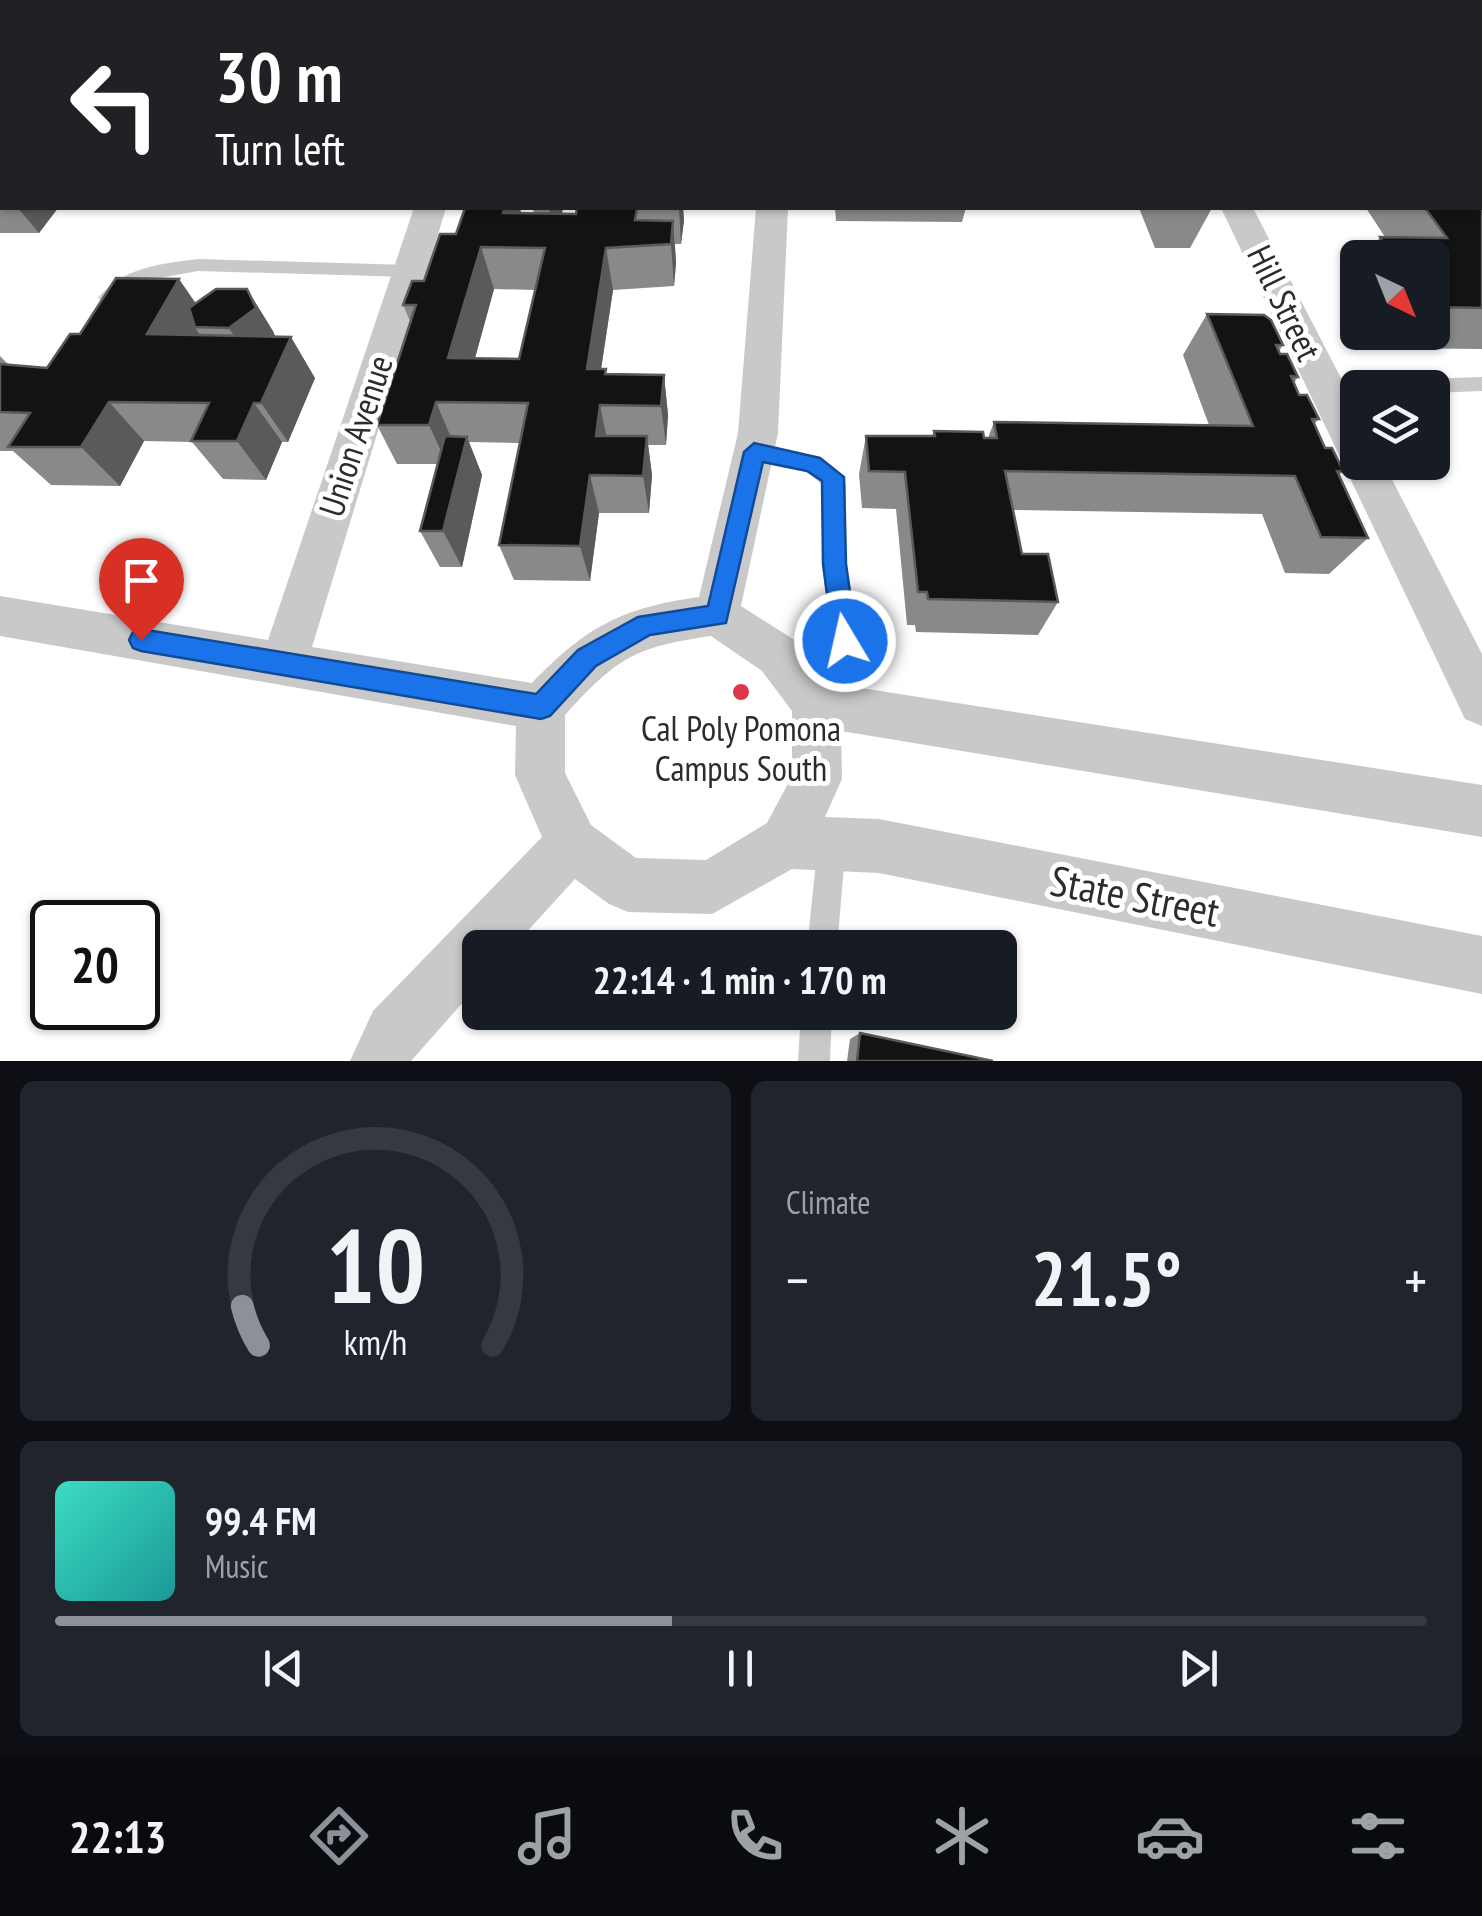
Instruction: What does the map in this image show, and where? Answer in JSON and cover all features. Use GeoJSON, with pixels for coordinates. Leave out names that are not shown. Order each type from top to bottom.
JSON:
{"type":"FeatureCollection","features":[{"type":"Feature","properties":{"kind":"street","name":"Union Avenue"},"geometry":{"type":"LineString","coordinates":[[282,664],[429,210]]}},
{"type":"Feature","properties":{"kind":"street"},"geometry":{"type":"LineString","coordinates":[[718,615],[754,452],[772,210]]}},
{"type":"Feature","properties":{"kind":"street","name":"Hill Street"},"geometry":{"type":"LineString","coordinates":[[1238,210],[1340,374]]}},
{"type":"Feature","properties":{"kind":"street"},"geometry":{"type":"LineString","coordinates":[[1372,480],[1482,703]]}},
{"type":"Feature","properties":{"kind":"street"},"geometry":{"type":"LineString","coordinates":[[830,706],[809,842],[712,888],[628,885],[572,844],[540,775],[541,707],[587,658],[646,625],[718,615],[778,656],[830,706],[1482,812]]}},
{"type":"Feature","properties":{"kind":"street"},"geometry":{"type":"LineString","coordinates":[[0,616],[541,707]]}},
{"type":"Feature","properties":{"kind":"street","name":"State Street"},"geometry":{"type":"LineString","coordinates":[[809,842],[879,846],[1482,965]]}},
{"type":"Feature","properties":{"kind":"street"},"geometry":{"type":"LineString","coordinates":[[380,1061],[394,1032],[572,844]]}},
{"type":"Feature","properties":{"kind":"lane"},"geometry":{"type":"LineString","coordinates":[[97,312],[130,278],[156,270],[198,265],[410,271]]}},
{"type":"Feature","properties":{"kind":"lane"},"geometry":{"type":"LineString","coordinates":[[1450,385],[1482,384]]}},
{"type":"Feature","properties":{"kind":"lane"},"geometry":{"type":"LineString","coordinates":[[754,452],[812,464],[836,483],[834,564],[845,641],[830,706]]}},
{"type":"Feature","properties":{"kind":"lane"},"geometry":{"type":"LineString","coordinates":[[809,842],[820,930]]}},
{"type":"Feature","properties":{"kind":"lane"},"geometry":{"type":"LineString","coordinates":[[814,1061],[816,1030]]}},
{"type":"Feature","properties":{"kind":"building"},"geometry":{"type":"Polygon","coordinates":[[[464,210],[576,214],[577,210],[637,210],[635,220],[673,221],[671,244],[606,248],[587,369],[606,369],[605,374],[664,375],[661,406],[600,405],[596,436],[647,436],[643,476],[590,475],[580,546],[499,545],[528,403],[436,402],[429,425],[377,425],[416,305],[403,305],[412,281],[424,281],[440,234],[456,234],[464,210]],[[481,247],[448,358],[519,359],[545,248],[481,247]]]}},
{"type":"Feature","properties":{"kind":"building"},"geometry":{"type":"Polygon","coordinates":[[[1426,210],[1482,210],[1482,308],[1450,307],[1450,240],[1380,237],[1447,238],[1426,210]]]}},
{"type":"Feature","properties":{"kind":"building"},"geometry":{"type":"Polygon","coordinates":[[[116,278],[179,279],[147,334],[291,337],[261,403],[254,403],[237,441],[191,441],[209,403],[109,402],[81,447],[8,447],[30,413],[0,412],[0,364],[47,368],[70,334],[80,334],[116,278]]]}},
{"type":"Feature","properties":{"kind":"building"},"geometry":{"type":"Polygon","coordinates":[[[216,289],[247,289],[256,308],[229,328],[195,327],[189,308],[216,289]]]}},
{"type":"Feature","properties":{"kind":"building"},"geometry":{"type":"Polygon","coordinates":[[[1207,314],[1264,315],[1271,320],[1283,345],[1276,345],[1280,354],[1287,354],[1298,377],[1291,376],[1299,395],[1307,395],[1319,419],[1312,419],[1325,448],[1332,448],[1340,465],[1340,480],[1368,538],[1321,537],[1295,476],[1005,471],[1022,554],[1048,554],[1058,602],[928,599],[927,592],[918,592],[905,472],[869,471],[866,436],[935,436],[934,431],[983,432],[984,438],[997,438],[994,422],[1253,426],[1207,314]]]}},
{"type":"Feature","properties":{"kind":"building"},"geometry":{"type":"Polygon","coordinates":[[[445,436],[467,437],[443,531],[420,531],[445,436]]]}},
{"type":"Feature","properties":{"kind":"building"},"geometry":{"type":"Polygon","coordinates":[[[860,1033],[993,1061],[857,1061],[860,1033]]]}},
{"type":"Feature","properties":{"kind":"place","name":"Cal Poly Pomona Campus South"},"geometry":{"type":"Point","coordinates":[741,692]}},
{"type":"Feature","properties":{"kind":"route"},"geometry":{"type":"LineString","coordinates":[[141,640],[541,707],[587,658],[646,625],[718,615],[754,452],[812,464],[836,483],[834,564],[845,641]]}}]}
